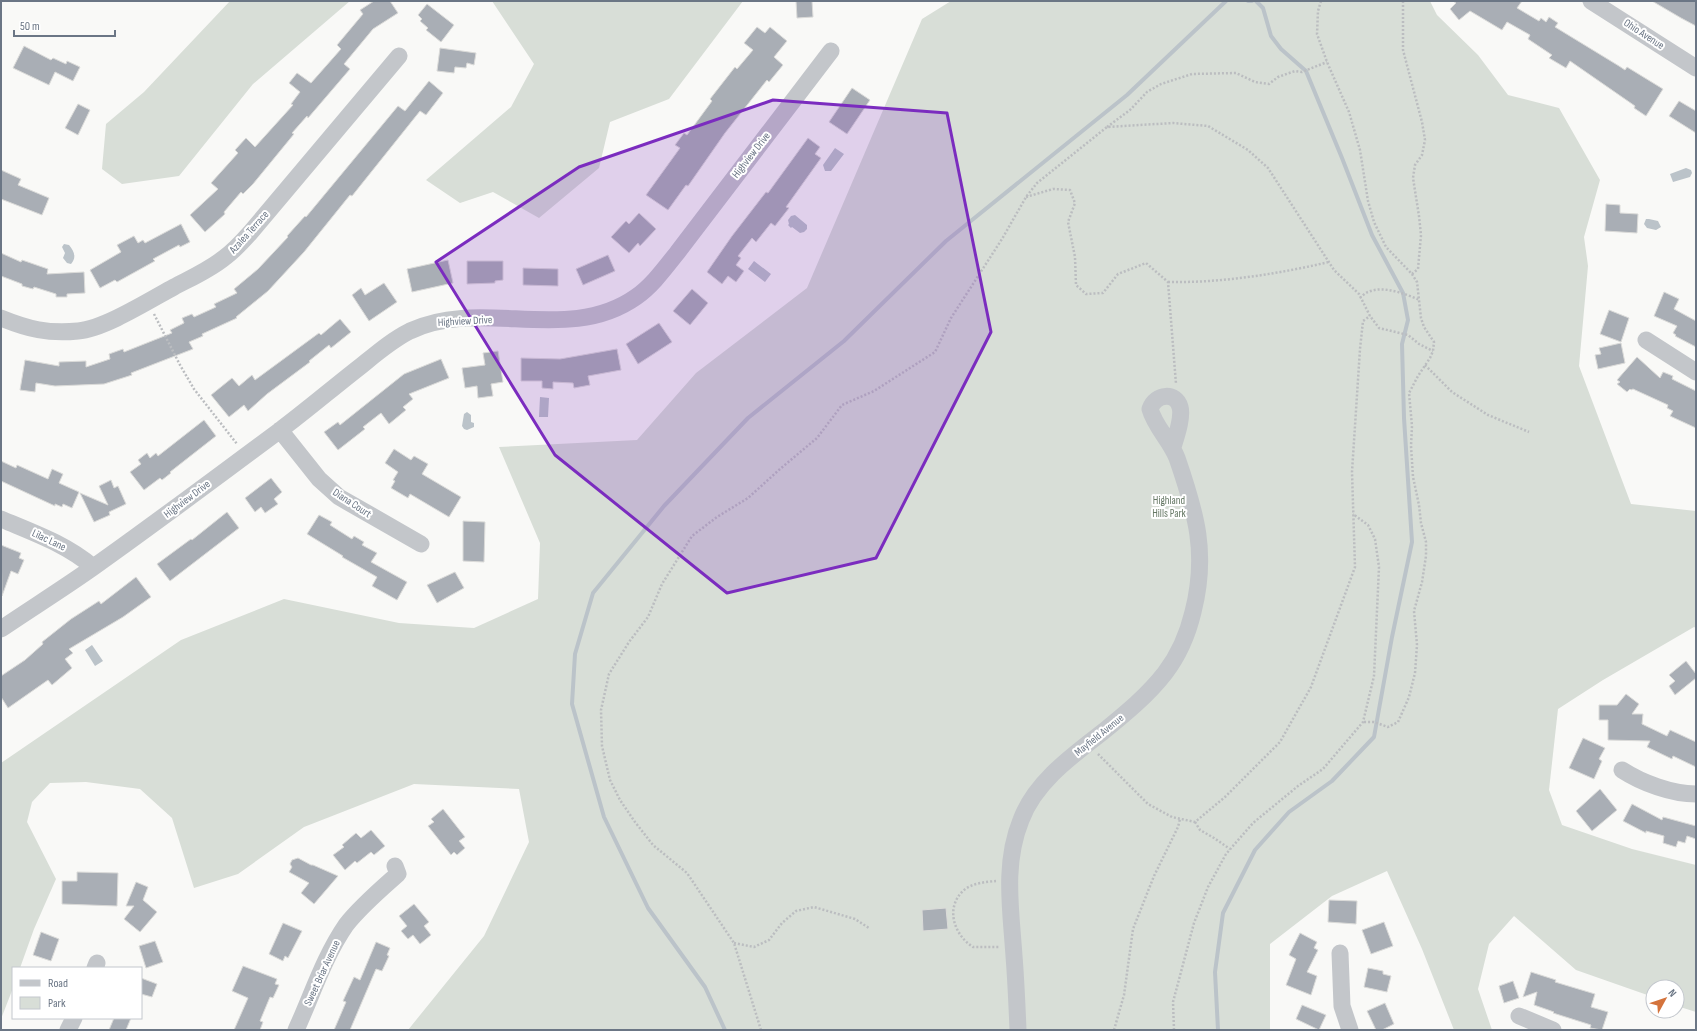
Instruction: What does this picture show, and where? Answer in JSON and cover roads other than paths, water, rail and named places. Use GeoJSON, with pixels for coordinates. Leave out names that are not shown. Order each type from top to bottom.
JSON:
{"type":"FeatureCollection","features":[{"type":"Feature","properties":{"kind":"street","name":"Ohio Avenue"},"geometry":{"type":"LineString","coordinates":[[1591,1],[1696,68]]}},
{"type":"Feature","properties":{"kind":"street","name":"Highview Drive"},"geometry":{"type":"LineString","coordinates":[[1,628],[93,567],[280,430],[400,336],[436,321],[469,318],[569,320],[603,314],[614,310],[636,297],[653,282],[677,253],[831,51]]}},
{"type":"Feature","properties":{"kind":"street","name":"Azalea Terrace"},"geometry":{"type":"LineString","coordinates":[[1,318],[26,328],[45,331],[86,330],[148,302],[204,271],[235,249],[399,56]]}},
{"type":"Feature","properties":{"kind":"street"},"geometry":{"type":"LineString","coordinates":[[1646,340],[1696,372]]}},
{"type":"Feature","properties":{"kind":"street","name":"Mayfield Avenue"},"geometry":{"type":"LineString","coordinates":[[1018,1030],[1009,881],[1014,839],[1021,819],[1030,801],[1055,773],[1088,743],[1134,706],[1167,671],[1190,622],[1200,577],[1199,538],[1193,508],[1173,447],[1156,424],[1150,409],[1156,399],[1161,396],[1168,396],[1177,401],[1180,407],[1173,447]]}},
{"type":"Feature","properties":{"kind":"street","name":"Diana Court"},"geometry":{"type":"LineString","coordinates":[[280,430],[319,479],[339,497],[421,544]]}},
{"type":"Feature","properties":{"kind":"street","name":"Lilac Lane"},"geometry":{"type":"LineString","coordinates":[[1,519],[52,540],[80,556],[93,567]]}},
{"type":"Feature","properties":{"kind":"street"},"geometry":{"type":"LineString","coordinates":[[1622,770],[1668,790],[1682,794],[1696,794]]}},
{"type":"Feature","properties":{"kind":"street","name":"Sweet Briar Avenue"},"geometry":{"type":"LineString","coordinates":[[296,1030],[337,940],[356,914],[398,874],[395,866]]}},
{"type":"Feature","properties":{"kind":"street"},"geometry":{"type":"LineString","coordinates":[[1340,953],[1342,1006],[1350,1030]]}},
{"type":"Feature","properties":{"kind":"street"},"geometry":{"type":"LineString","coordinates":[[1519,1016],[1553,1030]]}},
{"type":"Feature","properties":{"kind":"street"},"geometry":{"type":"LineString","coordinates":[[68,1030],[74,1019]]}},
{"type":"Feature","properties":{"kind":"waterway"},"geometry":{"type":"LineString","coordinates":[[725,1030],[705,987],[648,908],[604,817],[572,704],[575,654],[593,593],[664,506],[748,418],[844,341],[946,241],[1127,95],[1226,1]]}},
{"type":"Feature","properties":{"kind":"waterway"},"geometry":{"type":"LineString","coordinates":[[1218,1030],[1215,972],[1223,913],[1255,850],[1289,812],[1332,781],[1374,737],[1392,637],[1412,542],[1404,418],[1402,344],[1408,320],[1403,293],[1372,235],[1306,71],[1281,49],[1271,36],[1263,8],[1256,1]]}},
{"type":"Feature","properties":{"kind":"park label","name":"Highland Hills Park"},"geometry":{"type":"Point","coordinates":[1169,506]}}]}
